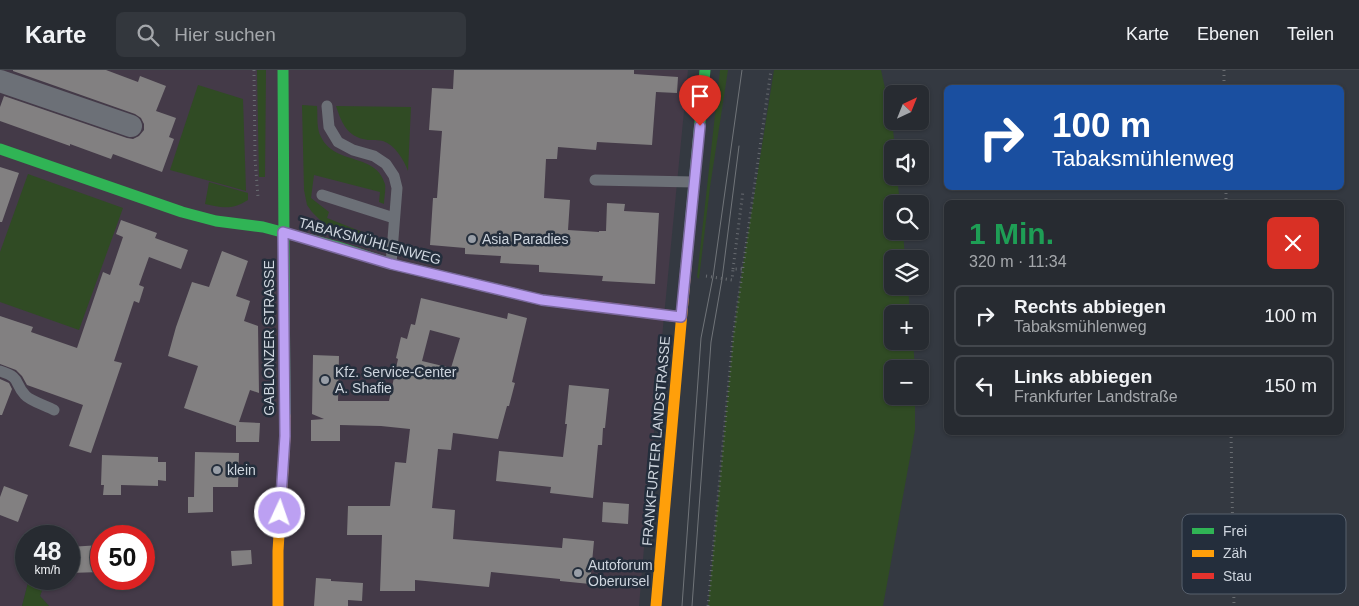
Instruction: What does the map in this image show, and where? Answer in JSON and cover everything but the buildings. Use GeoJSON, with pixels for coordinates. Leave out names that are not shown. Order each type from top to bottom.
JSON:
{"type":"FeatureCollection","features":[{"type":"Feature","properties":{"kind":"main road","name":"GABLONZER STRASSE"},"geometry":{"type":"LineString","coordinates":[[278,606],[278,551],[285,436],[284,70]]}},
{"type":"Feature","properties":{"kind":"main road","name":"FRANKFURTER LANDSTRASSE"},"geometry":{"type":"LineString","coordinates":[[656,606],[681,317],[706,70]]}},
{"type":"Feature","properties":{"kind":"main road","name":"TABAKSMÜHLENWEG"},"geometry":{"type":"LineString","coordinates":[[0,149],[182,212],[216,221],[263,227],[391,264],[542,300],[681,317]]}},
{"type":"Feature","properties":{"kind":"street"},"geometry":{"type":"LineString","coordinates":[[0,81],[131,126]]}},
{"type":"Feature","properties":{"kind":"lane"},"geometry":{"type":"LineString","coordinates":[[328,106],[329,127],[338,142],[353,150],[374,156],[386,164],[394,176],[397,188],[391,264]]}},
{"type":"Feature","properties":{"kind":"lane"},"geometry":{"type":"LineString","coordinates":[[595,180],[694,182]]}},
{"type":"Feature","properties":{"kind":"lane"},"geometry":{"type":"LineString","coordinates":[[322,195],[394,218]]}},
{"type":"Feature","properties":{"kind":"lane"},"geometry":{"type":"LineString","coordinates":[[0,371],[16,379],[26,396],[54,410]]}},
{"type":"Feature","properties":{"kind":"path"},"geometry":{"type":"LineString","coordinates":[[708,606],[733,337],[771,70]]}},
{"type":"Feature","properties":{"kind":"path"},"geometry":{"type":"LineString","coordinates":[[1224,70],[1224,85]]}},
{"type":"Feature","properties":{"kind":"path"},"geometry":{"type":"LineString","coordinates":[[685,282],[702,283],[702,276],[732,280],[744,192]]}},
{"type":"Feature","properties":{"kind":"path"},"geometry":{"type":"LineString","coordinates":[[733,269],[742,269]]}},
{"type":"Feature","properties":{"kind":"path"},"geometry":{"type":"LineString","coordinates":[[1231,435],[1232,514]]}},
{"type":"Feature","properties":{"kind":"shaded area"},"geometry":{"type":"Polygon","coordinates":[[[0,70],[688,70],[639,606],[49,606],[40,596],[42,590],[80,590],[80,525],[15,525],[15,590],[26,590],[22,606],[0,606],[0,70]]]}},
{"type":"Feature","properties":{"kind":"green space"},"geometry":{"type":"Polygon","coordinates":[[[257,70],[266,70],[265,177],[259,177],[257,70]]]}},
{"type":"Feature","properties":{"kind":"green space"},"geometry":{"type":"Polygon","coordinates":[[[720,70],[728,70],[710,187],[699,279],[697,277],[720,70]]]}},
{"type":"Feature","properties":{"kind":"green space"},"geometry":{"type":"Polygon","coordinates":[[[774,70],[881,70],[884,85],[884,130],[893,130],[894,140],[884,140],[884,185],[898,185],[899,195],[884,195],[884,240],[904,240],[904,250],[884,250],[884,295],[909,295],[909,305],[884,305],[884,350],[914,350],[914,360],[884,360],[884,405],[915,405],[915,430],[883,606],[708,606],[733,337],[774,70]]]}},
{"type":"Feature","properties":{"kind":"green space"},"geometry":{"type":"Polygon","coordinates":[[[198,85],[243,99],[246,191],[170,170],[198,85]]]}},
{"type":"Feature","properties":{"kind":"green space"},"geometry":{"type":"Polygon","coordinates":[[[302,105],[317,106],[318,130],[327,146],[336,152],[373,167],[380,174],[385,184],[384,204],[379,202],[380,192],[314,175],[311,198],[329,212],[327,218],[380,239],[376,249],[323,223],[307,205],[304,190],[302,105]]]}},
{"type":"Feature","properties":{"kind":"green space"},"geometry":{"type":"Polygon","coordinates":[[[336,106],[411,107],[408,171],[398,153],[387,143],[380,140],[363,139],[348,131],[342,122],[336,106]]]}},
{"type":"Feature","properties":{"kind":"green space"},"geometry":{"type":"Polygon","coordinates":[[[28,174],[123,208],[79,330],[0,302],[0,252],[28,174]]]}},
{"type":"Feature","properties":{"kind":"green space"},"geometry":{"type":"Polygon","coordinates":[[[209,182],[248,193],[248,200],[227,207],[205,204],[209,182]]]}},
{"type":"Feature","properties":{"kind":"green space"},"geometry":{"type":"Polygon","coordinates":[[[26,590],[42,590],[40,596],[49,606],[22,606],[26,590]]]}},
{"type":"Feature","properties":{"kind":"tram line"},"geometry":{"type":"LineString","coordinates":[[682,606],[701,338],[713,277],[742,70]]}},
{"type":"Feature","properties":{"kind":"tram line"},"geometry":{"type":"LineString","coordinates":[[692,606],[711,342],[722,279],[739,146]]}},
{"type":"Feature","properties":{"kind":"traffic: fast"},"geometry":{"type":"LineString","coordinates":[[283,70],[285,416]]}},
{"type":"Feature","properties":{"kind":"traffic: fast"},"geometry":{"type":"LineString","coordinates":[[686,267],[705,70]]}},
{"type":"Feature","properties":{"kind":"traffic: fast"},"geometry":{"type":"LineString","coordinates":[[0,149],[182,212],[216,221],[263,227],[338,247],[391,264],[542,300],[576,304]]}},
{"type":"Feature","properties":{"kind":"traffic: slow"},"geometry":{"type":"LineString","coordinates":[[656,606],[686,267]]}},
{"type":"Feature","properties":{"kind":"traffic: slow"},"geometry":{"type":"LineString","coordinates":[[278,606],[278,551],[285,416]]}},
{"type":"Feature","properties":{"kind":"traffic: jam"},"geometry":{"type":"LineString","coordinates":[[576,304],[681,317]]}},
{"type":"Feature","properties":{"kind":"place","name":"Asia Paradies"},"geometry":{"type":"Point","coordinates":[472,239]}},
{"type":"Feature","properties":{"kind":"place","name":"Kfz. Service-Center A. Shafie"},"geometry":{"type":"Point","coordinates":[325,380]}},
{"type":"Feature","properties":{"kind":"place","name":"klein"},"geometry":{"type":"Point","coordinates":[217,470]}},
{"type":"Feature","properties":{"kind":"place","name":"Autoforum Oberursel"},"geometry":{"type":"Point","coordinates":[578,573]}},
{"type":"Feature","properties":{"kind":"route"},"geometry":{"type":"LineString","coordinates":[[280,513],[285,436],[283,232],[391,264],[542,300],[681,317],[700,126]]}}]}
